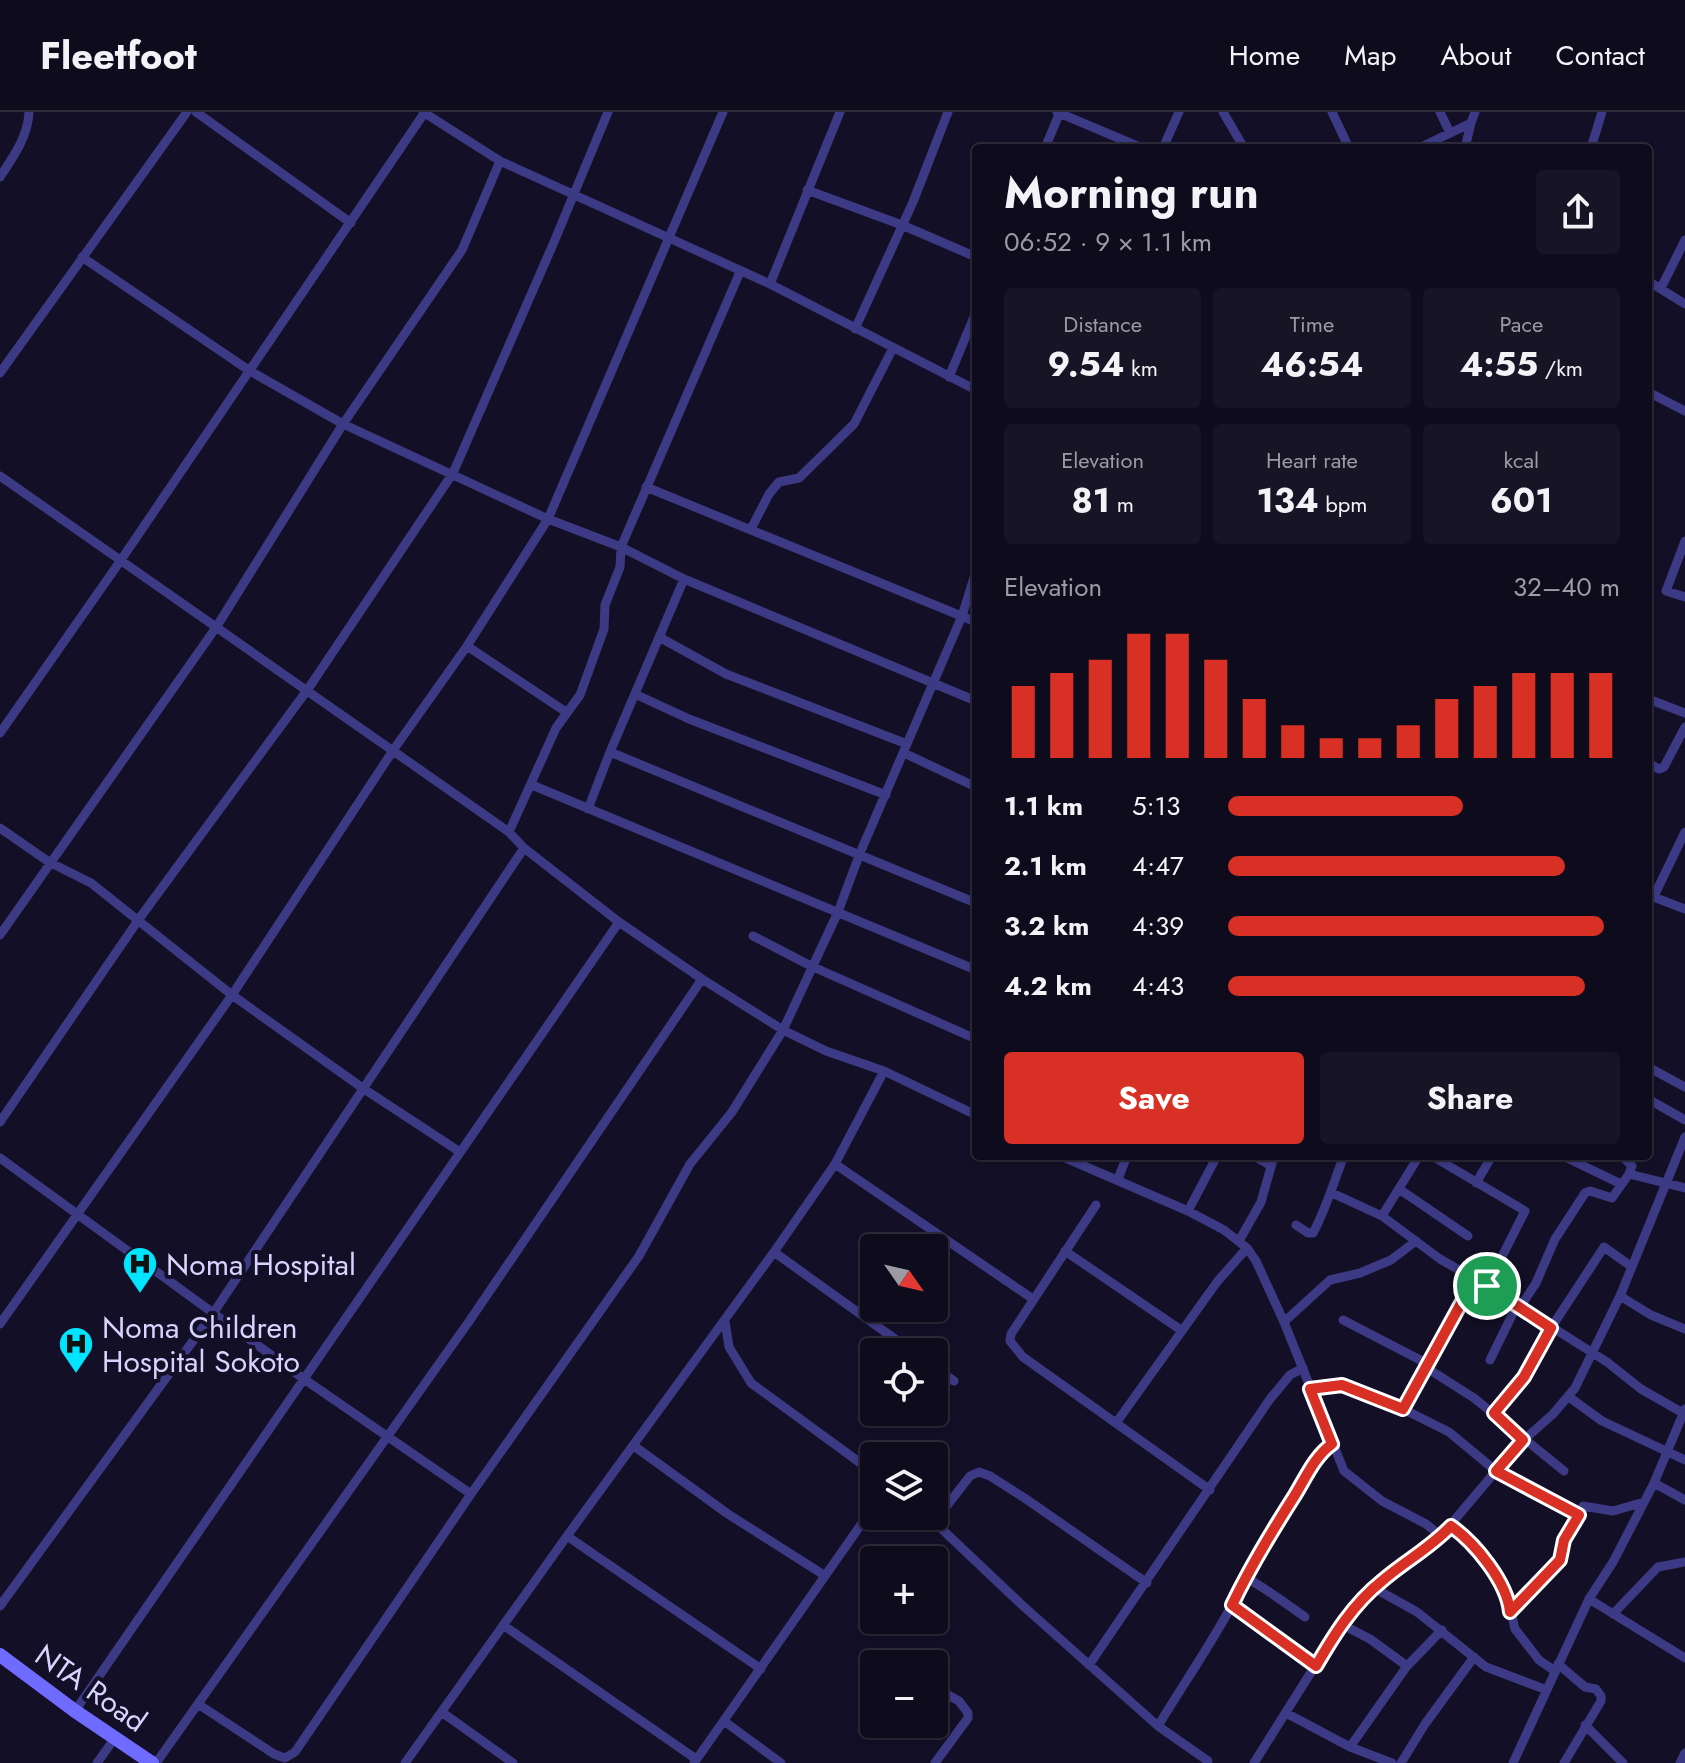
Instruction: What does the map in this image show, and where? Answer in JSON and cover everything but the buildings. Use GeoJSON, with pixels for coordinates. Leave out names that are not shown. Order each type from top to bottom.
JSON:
{"type":"FeatureCollection","features":[{"type":"Feature","properties":{"kind":"main road","name":"NTA Road"},"geometry":{"type":"LineString","coordinates":[[0,1655],[75,1711],[154,1763]]}},
{"type":"Feature","properties":{"kind":"main road","name":"NTA Road"},"geometry":{"type":"LineString","coordinates":[[0,1666],[142,1763]]}},
{"type":"Feature","properties":{"kind":"street"},"geometry":{"type":"LineString","coordinates":[[0,177],[23,139],[29,112]]}},
{"type":"Feature","properties":{"kind":"street"},"geometry":{"type":"LineString","coordinates":[[0,373],[187,112]]}},
{"type":"Feature","properties":{"kind":"street"},"geometry":{"type":"LineString","coordinates":[[196,112],[351,223]]}},
{"type":"Feature","properties":{"kind":"street"},"geometry":{"type":"LineString","coordinates":[[0,1122],[139,919],[308,689],[453,473],[608,112]]}},
{"type":"Feature","properties":{"kind":"street"},"geometry":{"type":"LineString","coordinates":[[0,1324],[232,995],[394,749],[467,646],[548,519],[723,112]]}},
{"type":"Feature","properties":{"kind":"street"},"geometry":{"type":"LineString","coordinates":[[855,329],[948,112]]}},
{"type":"Feature","properties":{"kind":"street"},"geometry":{"type":"LineString","coordinates":[[1047,144],[1059,112],[1133,144]]}},
{"type":"Feature","properties":{"kind":"street"},"geometry":{"type":"LineString","coordinates":[[1165,144],[1179,112]]}},
{"type":"Feature","properties":{"kind":"street"},"geometry":{"type":"LineString","coordinates":[[1223,112],[1242,144]]}},
{"type":"Feature","properties":{"kind":"street"},"geometry":{"type":"LineString","coordinates":[[1332,112],[1347,144]]}},
{"type":"Feature","properties":{"kind":"street"},"geometry":{"type":"LineString","coordinates":[[1440,112],[1450,133]]}},
{"type":"Feature","properties":{"kind":"street"},"geometry":{"type":"LineString","coordinates":[[1466,144],[1475,112]]}},
{"type":"Feature","properties":{"kind":"street"},"geometry":{"type":"LineString","coordinates":[[1592,144],[1602,112]]}},
{"type":"Feature","properties":{"kind":"street"},"geometry":{"type":"LineString","coordinates":[[0,733],[424,113],[500,161],[770,284],[972,388]]}},
{"type":"Feature","properties":{"kind":"street"},"geometry":{"type":"LineString","coordinates":[[770,284],[837,113]]}},
{"type":"Feature","properties":{"kind":"street"},"geometry":{"type":"LineString","coordinates":[[1427,144],[1471,123]]}},
{"type":"Feature","properties":{"kind":"street"},"geometry":{"type":"LineString","coordinates":[[0,935],[217,626],[343,424],[462,250],[500,161]]}},
{"type":"Feature","properties":{"kind":"street"},"geometry":{"type":"LineString","coordinates":[[807,190],[972,255]]}},
{"type":"Feature","properties":{"kind":"street"},"geometry":{"type":"LineString","coordinates":[[1661,288],[1685,240]]}},
{"type":"Feature","properties":{"kind":"street"},"geometry":{"type":"LineString","coordinates":[[82,257],[250,371],[343,424],[548,519],[621,547],[684,579],[972,699]]}},
{"type":"Feature","properties":{"kind":"street"},"geometry":{"type":"LineString","coordinates":[[509,832],[556,728],[580,695],[604,629],[605,605],[620,567],[621,547],[740,272]]}},
{"type":"Feature","properties":{"kind":"street"},"geometry":{"type":"LineString","coordinates":[[1652,283],[1685,304]]}},
{"type":"Feature","properties":{"kind":"street"},"geometry":{"type":"LineString","coordinates":[[949,377],[972,322]]}},
{"type":"Feature","properties":{"kind":"street"},"geometry":{"type":"LineString","coordinates":[[751,529],[769,494],[779,482],[799,478],[854,424],[893,348]]}},
{"type":"Feature","properties":{"kind":"street"},"geometry":{"type":"LineString","coordinates":[[1652,394],[1685,411]]}},
{"type":"Feature","properties":{"kind":"street"},"geometry":{"type":"LineString","coordinates":[[0,476],[394,749],[509,832],[524,848],[619,922],[702,979],[783,1030],[826,1051],[884,1071],[972,1113]]}},
{"type":"Feature","properties":{"kind":"street"},"geometry":{"type":"LineString","coordinates":[[646,487],[972,620]]}},
{"type":"Feature","properties":{"kind":"street"},"geometry":{"type":"LineString","coordinates":[[1685,541],[1666,591],[1685,597]]}},
{"type":"Feature","properties":{"kind":"street"},"geometry":{"type":"LineString","coordinates":[[588,809],[684,579]]}},
{"type":"Feature","properties":{"kind":"street"},"geometry":{"type":"LineString","coordinates":[[198,1704],[274,1754],[285,1758],[295,1752],[471,1494],[639,1256],[690,1164],[732,1112],[783,1030],[838,912],[860,853],[962,616],[972,584]]}},
{"type":"Feature","properties":{"kind":"street"},"geometry":{"type":"LineString","coordinates":[[659,637],[726,674],[906,749],[972,785]]}},
{"type":"Feature","properties":{"kind":"street"},"geometry":{"type":"LineString","coordinates":[[467,646],[566,712]]}},
{"type":"Feature","properties":{"kind":"street"},"geometry":{"type":"LineString","coordinates":[[635,694],[689,719],[886,795]]}},
{"type":"Feature","properties":{"kind":"street"},"geometry":{"type":"LineString","coordinates":[[1652,701],[1685,713]]}},
{"type":"Feature","properties":{"kind":"street"},"geometry":{"type":"LineString","coordinates":[[1652,765],[1659,769],[1664,767],[1685,727]]}},
{"type":"Feature","properties":{"kind":"street"},"geometry":{"type":"LineString","coordinates":[[610,752],[972,901]]}},
{"type":"Feature","properties":{"kind":"street"},"geometry":{"type":"LineString","coordinates":[[532,785],[972,968]]}},
{"type":"Feature","properties":{"kind":"street"},"geometry":{"type":"LineString","coordinates":[[0,828],[49,862],[91,883],[232,995],[364,1089],[460,1152]]}},
{"type":"Feature","properties":{"kind":"street"},"geometry":{"type":"LineString","coordinates":[[1652,894],[1685,832]]}},
{"type":"Feature","properties":{"kind":"street"},"geometry":{"type":"LineString","coordinates":[[0,1606],[214,1312],[524,848]]}},
{"type":"Feature","properties":{"kind":"street"},"geometry":{"type":"LineString","coordinates":[[1652,896],[1685,909]]}},
{"type":"Feature","properties":{"kind":"street"},"geometry":{"type":"LineString","coordinates":[[75,1711],[619,922]]}},
{"type":"Feature","properties":{"kind":"street"},"geometry":{"type":"LineString","coordinates":[[753,936],[811,966],[972,1037]]}},
{"type":"Feature","properties":{"kind":"street"},"geometry":{"type":"LineString","coordinates":[[154,1763],[516,1254],[702,979]]}},
{"type":"Feature","properties":{"kind":"street"},"geometry":{"type":"LineString","coordinates":[[1652,1069],[1685,1087]]}},
{"type":"Feature","properties":{"kind":"street"},"geometry":{"type":"LineString","coordinates":[[405,1763],[835,1164],[884,1071]]}},
{"type":"Feature","properties":{"kind":"street"},"geometry":{"type":"LineString","coordinates":[[1652,1101],[1685,1120]]}},
{"type":"Feature","properties":{"kind":"street"},"geometry":{"type":"LineString","coordinates":[[1254,1763],[1341,1624],[1374,1588],[1426,1551],[1523,1440],[1569,1397],[1620,1296],[1685,1137]]}},
{"type":"Feature","properties":{"kind":"street"},"geometry":{"type":"LineString","coordinates":[[0,1158],[304,1379],[471,1494]]}},
{"type":"Feature","properties":{"kind":"street"},"geometry":{"type":"LineString","coordinates":[[1071,1160],[1188,1211],[1243,1244],[1256,1261],[1284,1322],[1344,1471],[1382,1501],[1426,1524],[1441,1536]]}},
{"type":"Feature","properties":{"kind":"street"},"geometry":{"type":"LineString","coordinates":[[1118,1179],[1125,1160]]}},
{"type":"Feature","properties":{"kind":"street"},"geometry":{"type":"LineString","coordinates":[[1188,1211],[1215,1160]]}},
{"type":"Feature","properties":{"kind":"street"},"geometry":{"type":"LineString","coordinates":[[1116,1423],[1243,1244],[1259,1208],[1272,1160]]}},
{"type":"Feature","properties":{"kind":"street"},"geometry":{"type":"LineString","coordinates":[[1296,1225],[1313,1233],[1332,1193],[1331,1188],[1342,1160]]}},
{"type":"Feature","properties":{"kind":"street"},"geometry":{"type":"LineString","coordinates":[[1382,1216],[1417,1160]]}},
{"type":"Feature","properties":{"kind":"street"},"geometry":{"type":"LineString","coordinates":[[1439,1160],[1525,1211],[1487,1286]]}},
{"type":"Feature","properties":{"kind":"street"},"geometry":{"type":"LineString","coordinates":[[1476,1183],[1490,1160]]}},
{"type":"Feature","properties":{"kind":"street"},"geometry":{"type":"LineString","coordinates":[[1571,1160],[1621,1184]]}},
{"type":"Feature","properties":{"kind":"street"},"geometry":{"type":"LineString","coordinates":[[1490,1360],[1519,1306],[1539,1277],[1555,1239],[1585,1193],[1590,1191],[1612,1198],[1632,1166],[1626,1160]]}},
{"type":"Feature","properties":{"kind":"street"},"geometry":{"type":"LineString","coordinates":[[835,1164],[1033,1299]]}},
{"type":"Feature","properties":{"kind":"street"},"geometry":{"type":"LineString","coordinates":[[1629,1174],[1685,1188]]}},
{"type":"Feature","properties":{"kind":"street"},"geometry":{"type":"LineString","coordinates":[[1399,1189],[1468,1236]]}},
{"type":"Feature","properties":{"kind":"street"},"geometry":{"type":"LineString","coordinates":[[1332,1193],[1382,1216],[1440,1259],[1607,1362],[1641,1389],[1684,1411],[1654,1483],[1613,1562],[1589,1599],[1513,1763]]}},
{"type":"Feature","properties":{"kind":"street"},"geometry":{"type":"LineString","coordinates":[[1096,1205],[1011,1334],[1014,1348],[1210,1490]]}},
{"type":"Feature","properties":{"kind":"street"},"geometry":{"type":"LineString","coordinates":[[1284,1322],[1330,1280],[1360,1273],[1391,1260],[1416,1241]]}},
{"type":"Feature","properties":{"kind":"street"},"geometry":{"type":"LineString","coordinates":[[1494,1413],[1524,1377],[1551,1328],[1604,1247],[1632,1267]]}},
{"type":"Feature","properties":{"kind":"street"},"geometry":{"type":"LineString","coordinates":[[1065,1251],[1181,1330]]}},
{"type":"Feature","properties":{"kind":"street"},"geometry":{"type":"LineString","coordinates":[[774,1252],[894,1338]]}},
{"type":"Feature","properties":{"kind":"street"},"geometry":{"type":"LineString","coordinates":[[1403,1409],[1475,1278]]}},
{"type":"Feature","properties":{"kind":"street"},"geometry":{"type":"LineString","coordinates":[[1620,1296],[1651,1315],[1685,1329]]}},
{"type":"Feature","properties":{"kind":"street"},"geometry":{"type":"LineString","coordinates":[[1343,1320],[1426,1363],[1430,1370],[1494,1413],[1564,1471]]}},
{"type":"Feature","properties":{"kind":"street"},"geometry":{"type":"LineString","coordinates":[[725,1321],[729,1347],[751,1383],[860,1463]]}},
{"type":"Feature","properties":{"kind":"street"},"geometry":{"type":"LineString","coordinates":[[1089,1665],[1270,1399],[1290,1375],[1303,1368]]}},
{"type":"Feature","properties":{"kind":"street"},"geometry":{"type":"LineString","coordinates":[[948,1377],[954,1381]]}},
{"type":"Feature","properties":{"kind":"street"},"geometry":{"type":"LineString","coordinates":[[1310,1389],[1342,1385],[1403,1409],[1449,1432],[1496,1471],[1579,1515]]}},
{"type":"Feature","properties":{"kind":"street"},"geometry":{"type":"LineString","coordinates":[[1569,1397],[1602,1421],[1685,1460]]}},
{"type":"Feature","properties":{"kind":"street"},"geometry":{"type":"LineString","coordinates":[[1158,1726],[1314,1463],[1332,1444]]}},
{"type":"Feature","properties":{"kind":"street"},"geometry":{"type":"LineString","coordinates":[[634,1446],[728,1514],[824,1575]]}},
{"type":"Feature","properties":{"kind":"street"},"geometry":{"type":"LineString","coordinates":[[948,1500],[970,1476],[979,1472],[990,1476],[1147,1583]]}},
{"type":"Feature","properties":{"kind":"street"},"geometry":{"type":"LineString","coordinates":[[1654,1483],[1685,1500]]}},
{"type":"Feature","properties":{"kind":"street"},"geometry":{"type":"LineString","coordinates":[[1510,1612],[1560,1560],[1564,1540],[1583,1506],[1613,1511],[1644,1502]]}},
{"type":"Feature","properties":{"kind":"street"},"geometry":{"type":"LineString","coordinates":[[503,1625],[695,1761],[860,1525]]}},
{"type":"Feature","properties":{"kind":"street"},"geometry":{"type":"LineString","coordinates":[[1451,1526],[1486,1560],[1508,1600],[1515,1629],[1539,1660],[1585,1687],[1596,1689],[1601,1696],[1601,1701],[1564,1763]]}},
{"type":"Feature","properties":{"kind":"street"},"geometry":{"type":"LineString","coordinates":[[943,1530],[1158,1726],[1208,1761]]}},
{"type":"Feature","properties":{"kind":"street"},"geometry":{"type":"LineString","coordinates":[[567,1536],[761,1669]]}},
{"type":"Feature","properties":{"kind":"street"},"geometry":{"type":"LineString","coordinates":[[1613,1614],[1658,1567],[1685,1562]]}},
{"type":"Feature","properties":{"kind":"street"},"geometry":{"type":"LineString","coordinates":[[1245,1577],[1273,1591],[1285,1604],[1305,1617]]}},
{"type":"Feature","properties":{"kind":"street"},"geometry":{"type":"LineString","coordinates":[[1374,1588],[1417,1612],[1474,1657],[1500,1673],[1547,1690]]}},
{"type":"Feature","properties":{"kind":"street"},"geometry":{"type":"LineString","coordinates":[[1589,1599],[1685,1658]]}},
{"type":"Feature","properties":{"kind":"street"},"geometry":{"type":"LineString","coordinates":[[1232,1605],[1316,1666]]}},
{"type":"Feature","properties":{"kind":"street"},"geometry":{"type":"LineString","coordinates":[[1341,1624],[1370,1639],[1407,1666]]}},
{"type":"Feature","properties":{"kind":"street"},"geometry":{"type":"LineString","coordinates":[[1350,1747],[1407,1666],[1442,1630]]}},
{"type":"Feature","properties":{"kind":"street"},"geometry":{"type":"LineString","coordinates":[[1401,1763],[1474,1657]]}},
{"type":"Feature","properties":{"kind":"street"},"geometry":{"type":"LineString","coordinates":[[935,1763],[968,1718],[959,1701],[948,1695]]}},
{"type":"Feature","properties":{"kind":"street"},"geometry":{"type":"LineString","coordinates":[[443,1713],[513,1763]]}},
{"type":"Feature","properties":{"kind":"street"},"geometry":{"type":"LineString","coordinates":[[1286,1713],[1350,1747],[1392,1763]]}},
{"type":"Feature","properties":{"kind":"street"},"geometry":{"type":"LineString","coordinates":[[724,1721],[781,1763]]}},
{"type":"Feature","properties":{"kind":"street"},"geometry":{"type":"LineString","coordinates":[[1585,1725],[1623,1763]]}},
{"type":"Feature","properties":{"kind":"street"},"geometry":{"type":"LineString","coordinates":[[97,1763],[112,1742]]}},
{"type":"Feature","properties":{"kind":"street"},"geometry":{"type":"LineString","coordinates":[[1680,1763],[1685,1753]]}},
{"type":"Feature","properties":{"kind":"place","name":"Noma Hospital"},"geometry":{"type":"Point","coordinates":[140,1295]}},
{"type":"Feature","properties":{"kind":"place","name":"Noma Children Hospital Sokoto"},"geometry":{"type":"Point","coordinates":[76,1375]}},
{"type":"Feature","properties":{"kind":"route"},"geometry":{"type":"LineString","coordinates":[[1475,1278],[1487,1286],[1551,1328],[1524,1377],[1494,1413],[1523,1440],[1496,1471],[1579,1515],[1564,1540],[1560,1560],[1510,1612],[1508,1600],[1486,1560],[1451,1526],[1426,1551],[1382,1581],[1353,1609],[1316,1666],[1232,1605],[1245,1577],[1314,1463],[1332,1444],[1310,1389],[1342,1385],[1403,1409],[1475,1278]]}}]}
